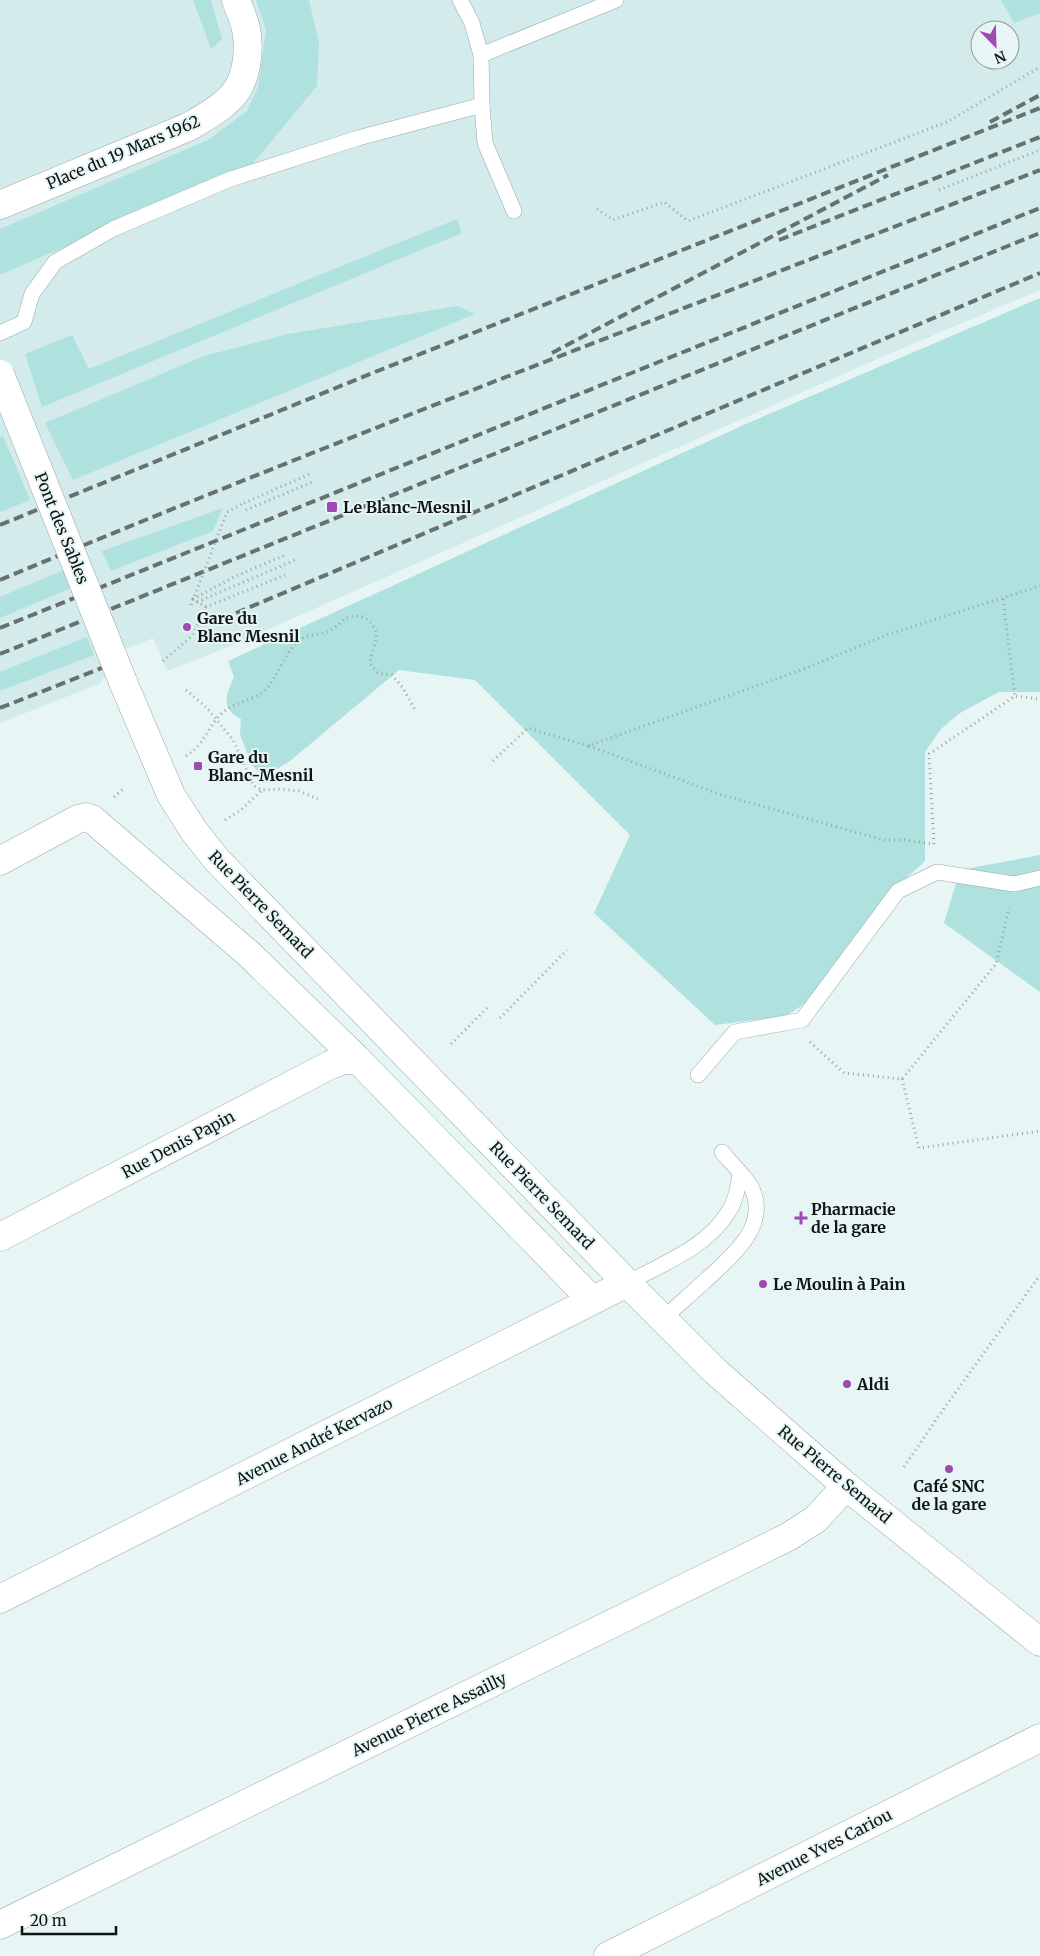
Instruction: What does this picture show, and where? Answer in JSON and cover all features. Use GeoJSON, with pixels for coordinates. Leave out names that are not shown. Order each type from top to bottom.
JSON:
{"type":"FeatureCollection","features":[{"type":"Feature","properties":{"kind":"street","name":"Place du 19 Mars 1962"},"geometry":{"type":"LineString","coordinates":[[0,205],[188,127],[208,116],[224,103],[237,90],[248,51],[246,29],[236,0]]}},
{"type":"Feature","properties":{"kind":"street","name":"Pont des Sables"},"geometry":{"type":"LineString","coordinates":[[0,374],[123,682]]}},
{"type":"Feature","properties":{"kind":"street","name":"Rue Pierre Semard"},"geometry":{"type":"LineString","coordinates":[[123,682],[171,794],[194,831],[216,859],[627,1283],[715,1371],[846,1486],[1040,1642]]}},
{"type":"Feature","properties":{"kind":"street"},"geometry":{"type":"LineString","coordinates":[[0,861],[70,823],[86,817],[100,825],[250,955],[358,1060],[592,1300]]}},
{"type":"Feature","properties":{"kind":"street","name":"Rue Denis Papin"},"geometry":{"type":"LineString","coordinates":[[0,1237],[330,1065],[344,1060],[358,1060]]}},
{"type":"Feature","properties":{"kind":"street","name":"Avenue André Kervazo"},"geometry":{"type":"LineString","coordinates":[[0,1599],[627,1283]]}},
{"type":"Feature","properties":{"kind":"street","name":"Avenue Pierre Assailly"},"geometry":{"type":"LineString","coordinates":[[0,1925],[788,1537],[816,1519],[846,1486]]}},
{"type":"Feature","properties":{"kind":"street","name":"Avenue Yves Cariou"},"geometry":{"type":"LineString","coordinates":[[608,1956],[1040,1738]]}},
{"type":"Feature","properties":{"kind":"lane"},"geometry":{"type":"LineString","coordinates":[[460,0],[472,23],[481,55],[485,143],[514,211]]}},
{"type":"Feature","properties":{"kind":"lane"},"geometry":{"type":"LineString","coordinates":[[481,55],[616,0]]}},
{"type":"Feature","properties":{"kind":"lane"},"geometry":{"type":"LineString","coordinates":[[0,333],[24,322],[32,294],[55,262],[113,229],[228,180],[358,138],[482,105]]}},
{"type":"Feature","properties":{"kind":"lane"},"geometry":{"type":"LineString","coordinates":[[698,1075],[735,1032],[802,1020],[898,891],[937,872],[1014,884],[1040,878]]}},
{"type":"Feature","properties":{"kind":"lane"},"geometry":{"type":"LineString","coordinates":[[663,1319],[736,1252],[756,1219],[757,1205],[753,1189],[722,1152]]}},
{"type":"Feature","properties":{"kind":"lane"},"geometry":{"type":"LineString","coordinates":[[627,1283],[694,1246],[718,1228],[735,1198],[740,1174]]}},
{"type":"Feature","properties":{"kind":"path"},"geometry":{"type":"LineString","coordinates":[[596,209],[613,220],[664,202],[688,221],[947,122],[1040,68]]}},
{"type":"Feature","properties":{"kind":"path"},"geometry":{"type":"LineString","coordinates":[[939,190],[1040,150]]}},
{"type":"Feature","properties":{"kind":"path"},"geometry":{"type":"LineString","coordinates":[[191,604],[227,512],[312,473]]}},
{"type":"Feature","properties":{"kind":"path"},"geometry":{"type":"LineString","coordinates":[[246,510],[314,481]]}},
{"type":"Feature","properties":{"kind":"path"},"geometry":{"type":"LineString","coordinates":[[192,599],[234,577],[285,555]]}},
{"type":"Feature","properties":{"kind":"path"},"geometry":{"type":"LineString","coordinates":[[197,602],[295,560]]}},
{"type":"Feature","properties":{"kind":"path"},"geometry":{"type":"LineString","coordinates":[[163,661],[192,636],[206,607],[285,575]]}},
{"type":"Feature","properties":{"kind":"path"},"geometry":{"type":"LineString","coordinates":[[588,746],[809,667],[886,635],[1040,586]]}},
{"type":"Feature","properties":{"kind":"path"},"geometry":{"type":"LineString","coordinates":[[192,599],[206,607]]}},
{"type":"Feature","properties":{"kind":"path"},"geometry":{"type":"LineString","coordinates":[[1003,599],[1015,696]]}},
{"type":"Feature","properties":{"kind":"path"},"geometry":{"type":"LineString","coordinates":[[186,756],[196,750],[216,719],[228,707],[264,691],[293,647],[304,637],[329,631],[342,620],[357,616],[364,617],[376,630],[377,639],[370,664],[378,673],[392,675],[403,688],[416,712]]}},
{"type":"Feature","properties":{"kind":"path"},"geometry":{"type":"LineString","coordinates":[[186,690],[207,708],[233,740],[254,786],[262,790],[281,789],[299,791],[318,799]]}},
{"type":"Feature","properties":{"kind":"path"},"geometry":{"type":"LineString","coordinates":[[492,761],[528,728],[588,746],[719,794],[774,810],[884,840],[905,840],[934,844],[929,754],[1015,696],[1040,699]]}},
{"type":"Feature","properties":{"kind":"path"},"geometry":{"type":"LineString","coordinates":[[225,820],[241,810],[262,790]]}},
{"type":"Feature","properties":{"kind":"path"},"geometry":{"type":"LineString","coordinates":[[902,1079],[996,964],[1014,884]]}},
{"type":"Feature","properties":{"kind":"path"},"geometry":{"type":"LineString","coordinates":[[500,1018],[567,950]]}},
{"type":"Feature","properties":{"kind":"path"},"geometry":{"type":"LineString","coordinates":[[450,1044],[489,1006]]}},
{"type":"Feature","properties":{"kind":"path"},"geometry":{"type":"LineString","coordinates":[[802,1020],[807,1039],[844,1072],[902,1079]]}},
{"type":"Feature","properties":{"kind":"path"},"geometry":{"type":"LineString","coordinates":[[902,1079],[919,1148],[1040,1131]]}},
{"type":"Feature","properties":{"kind":"path"},"geometry":{"type":"LineString","coordinates":[[904,1467],[1040,1275]]}},
{"type":"Feature","properties":{"kind":"shaded area"},"geometry":{"type":"Polygon","coordinates":[[[0,0],[1040,0],[1040,290],[866,364],[233,645],[167,671],[153,638],[124,650],[101,683],[0,723],[0,0]]]}},
{"type":"Feature","properties":{"kind":"shaded area"},"geometry":{"type":"Polygon","coordinates":[[[193,0],[211,0],[222,39],[211,49],[193,0]]]}},
{"type":"Feature","properties":{"kind":"shaded area"},"geometry":{"type":"Polygon","coordinates":[[[256,0],[309,0],[319,43],[317,86],[251,166],[0,275],[0,229],[208,140],[247,111],[258,87],[266,30],[256,0]]]}},
{"type":"Feature","properties":{"kind":"shaded area"},"geometry":{"type":"Polygon","coordinates":[[[1001,0],[1040,0],[1040,13],[1020,21],[1012,20],[1001,0]]]}},
{"type":"Feature","properties":{"kind":"shaded area"},"geometry":{"type":"Polygon","coordinates":[[[457,219],[462,233],[42,407],[25,354],[72,335],[89,369],[457,219]]]}},
{"type":"Feature","properties":{"kind":"shaded area"},"geometry":{"type":"Polygon","coordinates":[[[1040,298],[1040,692],[999,692],[960,713],[941,729],[925,752],[925,861],[890,893],[812,999],[786,1016],[715,1025],[594,913],[630,835],[475,680],[399,670],[290,761],[263,777],[252,765],[240,735],[241,719],[234,715],[227,706],[227,695],[234,677],[228,661],[748,423],[1040,298]]]}},
{"type":"Feature","properties":{"kind":"shaded area"},"geometry":{"type":"Polygon","coordinates":[[[458,306],[475,314],[73,480],[45,423],[204,356],[288,334],[458,306]]]}},
{"type":"Feature","properties":{"kind":"shaded area"},"geometry":{"type":"Polygon","coordinates":[[[3,436],[30,500],[0,512],[0,437],[3,436]]]}},
{"type":"Feature","properties":{"kind":"shaded area"},"geometry":{"type":"Polygon","coordinates":[[[223,508],[213,531],[111,571],[102,551],[223,508]]]}},
{"type":"Feature","properties":{"kind":"shaded area"},"geometry":{"type":"Polygon","coordinates":[[[66,569],[71,588],[0,618],[0,597],[66,569]]]}},
{"type":"Feature","properties":{"kind":"shaded area"},"geometry":{"type":"Polygon","coordinates":[[[87,637],[94,655],[0,691],[0,672],[87,637]]]}},
{"type":"Feature","properties":{"kind":"shaded area"},"geometry":{"type":"Polygon","coordinates":[[[1040,855],[1040,992],[944,923],[960,870],[1040,855]]]}},
{"type":"Feature","properties":{"kind":"railway"},"geometry":{"type":"LineString","coordinates":[[990,122],[1040,95]]}},
{"type":"Feature","properties":{"kind":"railway"},"geometry":{"type":"LineString","coordinates":[[0,525],[375,372],[1040,108]]}},
{"type":"Feature","properties":{"kind":"railway"},"geometry":{"type":"LineString","coordinates":[[779,240],[1040,137]]}},
{"type":"Feature","properties":{"kind":"railway"},"geometry":{"type":"LineString","coordinates":[[0,580],[259,474],[1040,170]]}},
{"type":"Feature","properties":{"kind":"railway"},"geometry":{"type":"LineString","coordinates":[[552,353],[888,175]]}},
{"type":"Feature","properties":{"kind":"railway"},"geometry":{"type":"LineString","coordinates":[[0,628],[1040,208]]}},
{"type":"Feature","properties":{"kind":"railway"},"geometry":{"type":"LineString","coordinates":[[0,654],[1040,233]]}},
{"type":"Feature","properties":{"kind":"railway"},"geometry":{"type":"LineString","coordinates":[[236,613],[1040,273]]}},
{"type":"Feature","properties":{"kind":"railway"},"geometry":{"type":"LineString","coordinates":[[0,708],[127,658]]}},
{"type":"Feature","properties":{"kind":"place","name":"Le Blanc-Mesnil"},"geometry":{"type":"Point","coordinates":[332,507]}},
{"type":"Feature","properties":{"kind":"place","name":"Gare du Blanc Mesnil"},"geometry":{"type":"Point","coordinates":[187,627]}},
{"type":"Feature","properties":{"kind":"place","name":"Gare du Blanc-Mesnil"},"geometry":{"type":"Point","coordinates":[198,766]}},
{"type":"Feature","properties":{"kind":"place","name":"Pharmacie de la gare"},"geometry":{"type":"Point","coordinates":[801,1218]}},
{"type":"Feature","properties":{"kind":"place","name":"Le Moulin à Pain"},"geometry":{"type":"Point","coordinates":[763,1284]}},
{"type":"Feature","properties":{"kind":"place","name":"Aldi"},"geometry":{"type":"Point","coordinates":[847,1384]}},
{"type":"Feature","properties":{"kind":"place","name":"Café SNC de la gare"},"geometry":{"type":"Point","coordinates":[949,1469]}}]}
